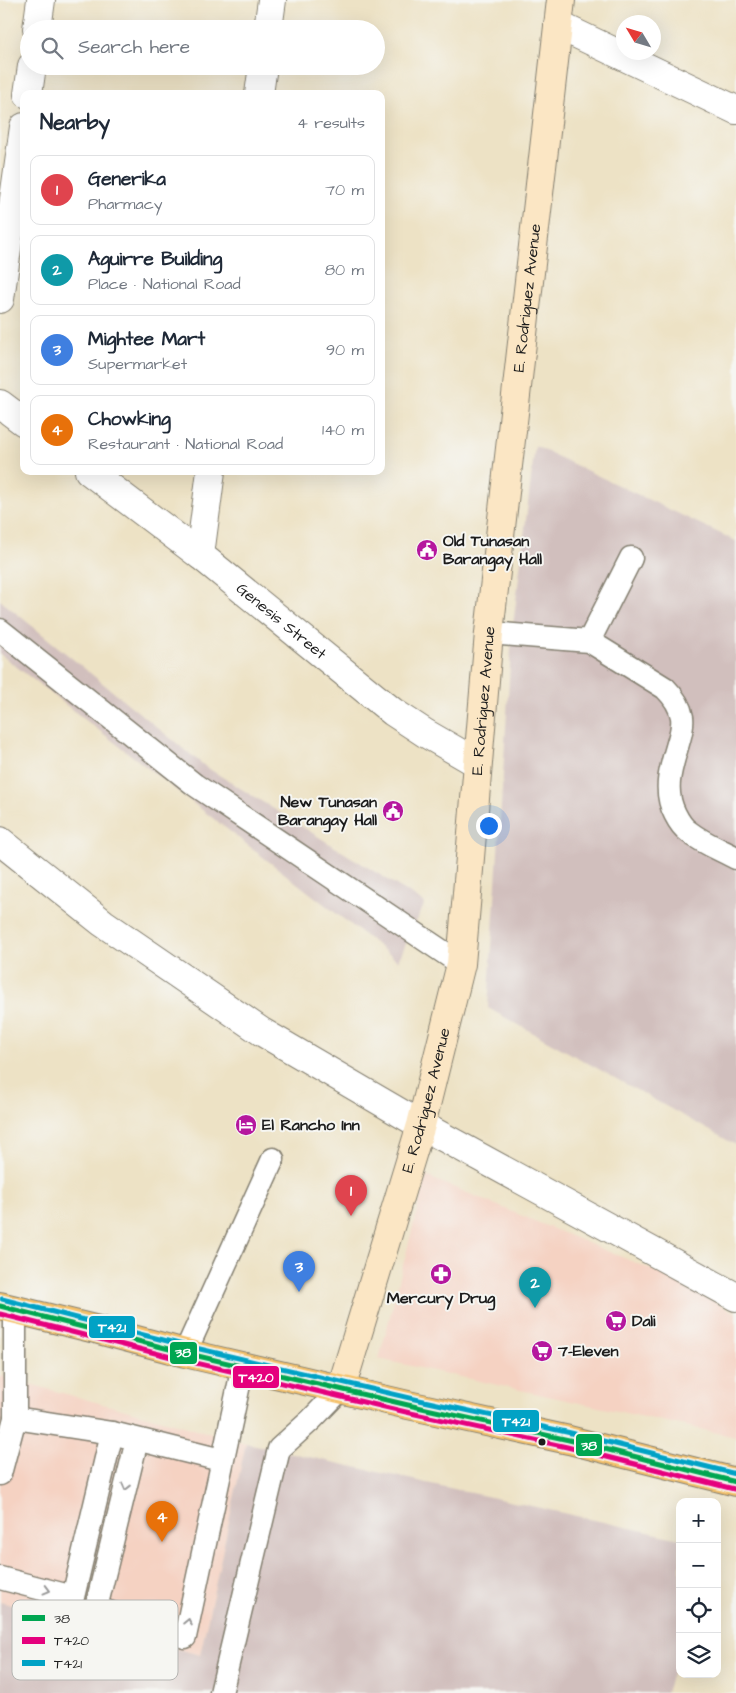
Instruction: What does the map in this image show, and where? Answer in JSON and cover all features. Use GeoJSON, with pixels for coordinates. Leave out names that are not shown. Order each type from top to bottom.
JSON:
{"type":"FeatureCollection","features":[{"type":"Feature","properties":{"kind":"highway"},"geometry":{"type":"LineString","coordinates":[[7,1308],[185,1353],[569,1440],[736,1482]]}},
{"type":"Feature","properties":{"kind":"street"},"geometry":{"type":"LineString","coordinates":[[38,20],[41,0]]}},
{"type":"Feature","properties":{"kind":"street"},"geometry":{"type":"LineString","coordinates":[[269,20],[272,0]]}},
{"type":"Feature","properties":{"kind":"street"},"geometry":{"type":"LineString","coordinates":[[560,12],[736,110]]}},
{"type":"Feature","properties":{"kind":"street","name":"E. Rodriguez Avenue"},"geometry":{"type":"LineString","coordinates":[[341,1389],[421,1125],[461,964],[489,633],[560,12]]}},
{"type":"Feature","properties":{"kind":"street"},"geometry":{"type":"LineString","coordinates":[[29,90],[31,75]]}},
{"type":"Feature","properties":{"kind":"street"},"geometry":{"type":"LineString","coordinates":[[260,90],[262,75]]}},
{"type":"Feature","properties":{"kind":"street"},"geometry":{"type":"LineString","coordinates":[[0,299],[20,156]]}},
{"type":"Feature","properties":{"kind":"street"},"geometry":{"type":"LineString","coordinates":[[0,404],[20,419]]}},
{"type":"Feature","properties":{"kind":"street","name":"Genesis Street"},"geometry":{"type":"LineString","coordinates":[[94,475],[200,555],[393,712],[425,734],[477,763]]}},
{"type":"Feature","properties":{"kind":"street"},"geometry":{"type":"LineString","coordinates":[[200,555],[210,475]]}},
{"type":"Feature","properties":{"kind":"street"},"geometry":{"type":"LineString","coordinates":[[0,842],[103,923],[262,1032],[421,1125],[736,1297]]}},
{"type":"Feature","properties":{"kind":"lane"},"geometry":{"type":"LineString","coordinates":[[588,641],[631,558]]}},
{"type":"Feature","properties":{"kind":"lane"},"geometry":{"type":"LineString","coordinates":[[0,630],[195,785],[461,964]]}},
{"type":"Feature","properties":{"kind":"lane"},"geometry":{"type":"LineString","coordinates":[[489,633],[588,641],[664,688],[674,697],[680,708],[682,731],[669,777],[667,791],[671,806],[678,820],[688,832],[736,858]]}},
{"type":"Feature","properties":{"kind":"lane"},"geometry":{"type":"LineString","coordinates":[[185,1353],[273,1158]]}},
{"type":"Feature","properties":{"kind":"lane"},"geometry":{"type":"LineString","coordinates":[[0,1474],[15,1418],[7,1308]]}},
{"type":"Feature","properties":{"kind":"lane"},"geometry":{"type":"LineString","coordinates":[[178,1635],[185,1637],[242,1366]]}},
{"type":"Feature","properties":{"kind":"lane"},"geometry":{"type":"LineString","coordinates":[[221,1693],[279,1449],[341,1389]]}},
{"type":"Feature","properties":{"kind":"lane"},"geometry":{"type":"LineString","coordinates":[[15,1418],[112,1433],[221,1460]]}},
{"type":"Feature","properties":{"kind":"lane"},"geometry":{"type":"LineString","coordinates":[[0,1578],[73,1597],[112,1433]]}},
{"type":"Feature","properties":{"kind":"lane"},"geometry":{"type":"LineString","coordinates":[[98,1600],[138,1440]]}},
{"type":"Feature","properties":{"kind":"shaded area"},"geometry":{"type":"Polygon","coordinates":[[[535,446],[736,541],[736,1145],[488,1008],[512,634],[535,446]]]}},
{"type":"Feature","properties":{"kind":"shaded area"},"geometry":{"type":"Polygon","coordinates":[[[0,600],[206,767],[425,903],[398,961],[0,654],[0,600]]]}},
{"type":"Feature","properties":{"kind":"shaded area"},"geometry":{"type":"Polygon","coordinates":[[[426,1176],[660,1273],[736,1313],[736,1437],[379,1359],[426,1176]]]}},
{"type":"Feature","properties":{"kind":"shaded area"},"geometry":{"type":"Polygon","coordinates":[[[0,1376],[246,1443],[200,1655],[178,1649],[178,1600],[12,1600],[12,1605],[0,1602],[0,1376]]]}},
{"type":"Feature","properties":{"kind":"shaded area"},"geometry":{"type":"Polygon","coordinates":[[[246,1443],[676,1538],[676,1659],[666,1693],[0,1693],[0,1602],[12,1605],[12,1680],[178,1680],[178,1649],[200,1655],[246,1443]]]}},
{"type":"Feature","properties":{"kind":"transit line","name":"T421"},"geometry":{"type":"LineString","coordinates":[[2,1299],[187,1346],[571,1433],[736,1474]]}},
{"type":"Feature","properties":{"kind":"transit line","name":"38"},"geometry":{"type":"LineString","coordinates":[[0,1306],[185,1353],[569,1440],[736,1482]]}},
{"type":"Feature","properties":{"kind":"transit line","name":"T420"},"geometry":{"type":"LineString","coordinates":[[0,1314],[183,1360],[567,1447],[734,1489]]}},
{"type":"Feature","properties":{"kind":"place","name":"Old Tunasan Barangay Hall"},"geometry":{"type":"Point","coordinates":[427,550]}},
{"type":"Feature","properties":{"kind":"place","name":"New Tunasan Barangay Hall"},"geometry":{"type":"Point","coordinates":[393,811]}},
{"type":"Feature","properties":{"kind":"place","name":"El Rancho Inn"},"geometry":{"type":"Point","coordinates":[246,1125]}},
{"type":"Feature","properties":{"kind":"place","name":"Generika"},"geometry":{"type":"Point","coordinates":[351,1216]}},
{"type":"Feature","properties":{"kind":"place","name":"Mercury Drug"},"geometry":{"type":"Point","coordinates":[441,1274]}},
{"type":"Feature","properties":{"kind":"place","name":"Mightee Mart"},"geometry":{"type":"Point","coordinates":[299,1292]}},
{"type":"Feature","properties":{"kind":"place","name":"Aguirre Building"},"geometry":{"type":"Point","coordinates":[535,1308]}},
{"type":"Feature","properties":{"kind":"place","name":"Dali"},"geometry":{"type":"Point","coordinates":[616,1321]}},
{"type":"Feature","properties":{"kind":"place","name":"7-Eleven"},"geometry":{"type":"Point","coordinates":[542,1351]}},
{"type":"Feature","properties":{"kind":"place","name":"Chowking"},"geometry":{"type":"Point","coordinates":[162,1542]}}]}
